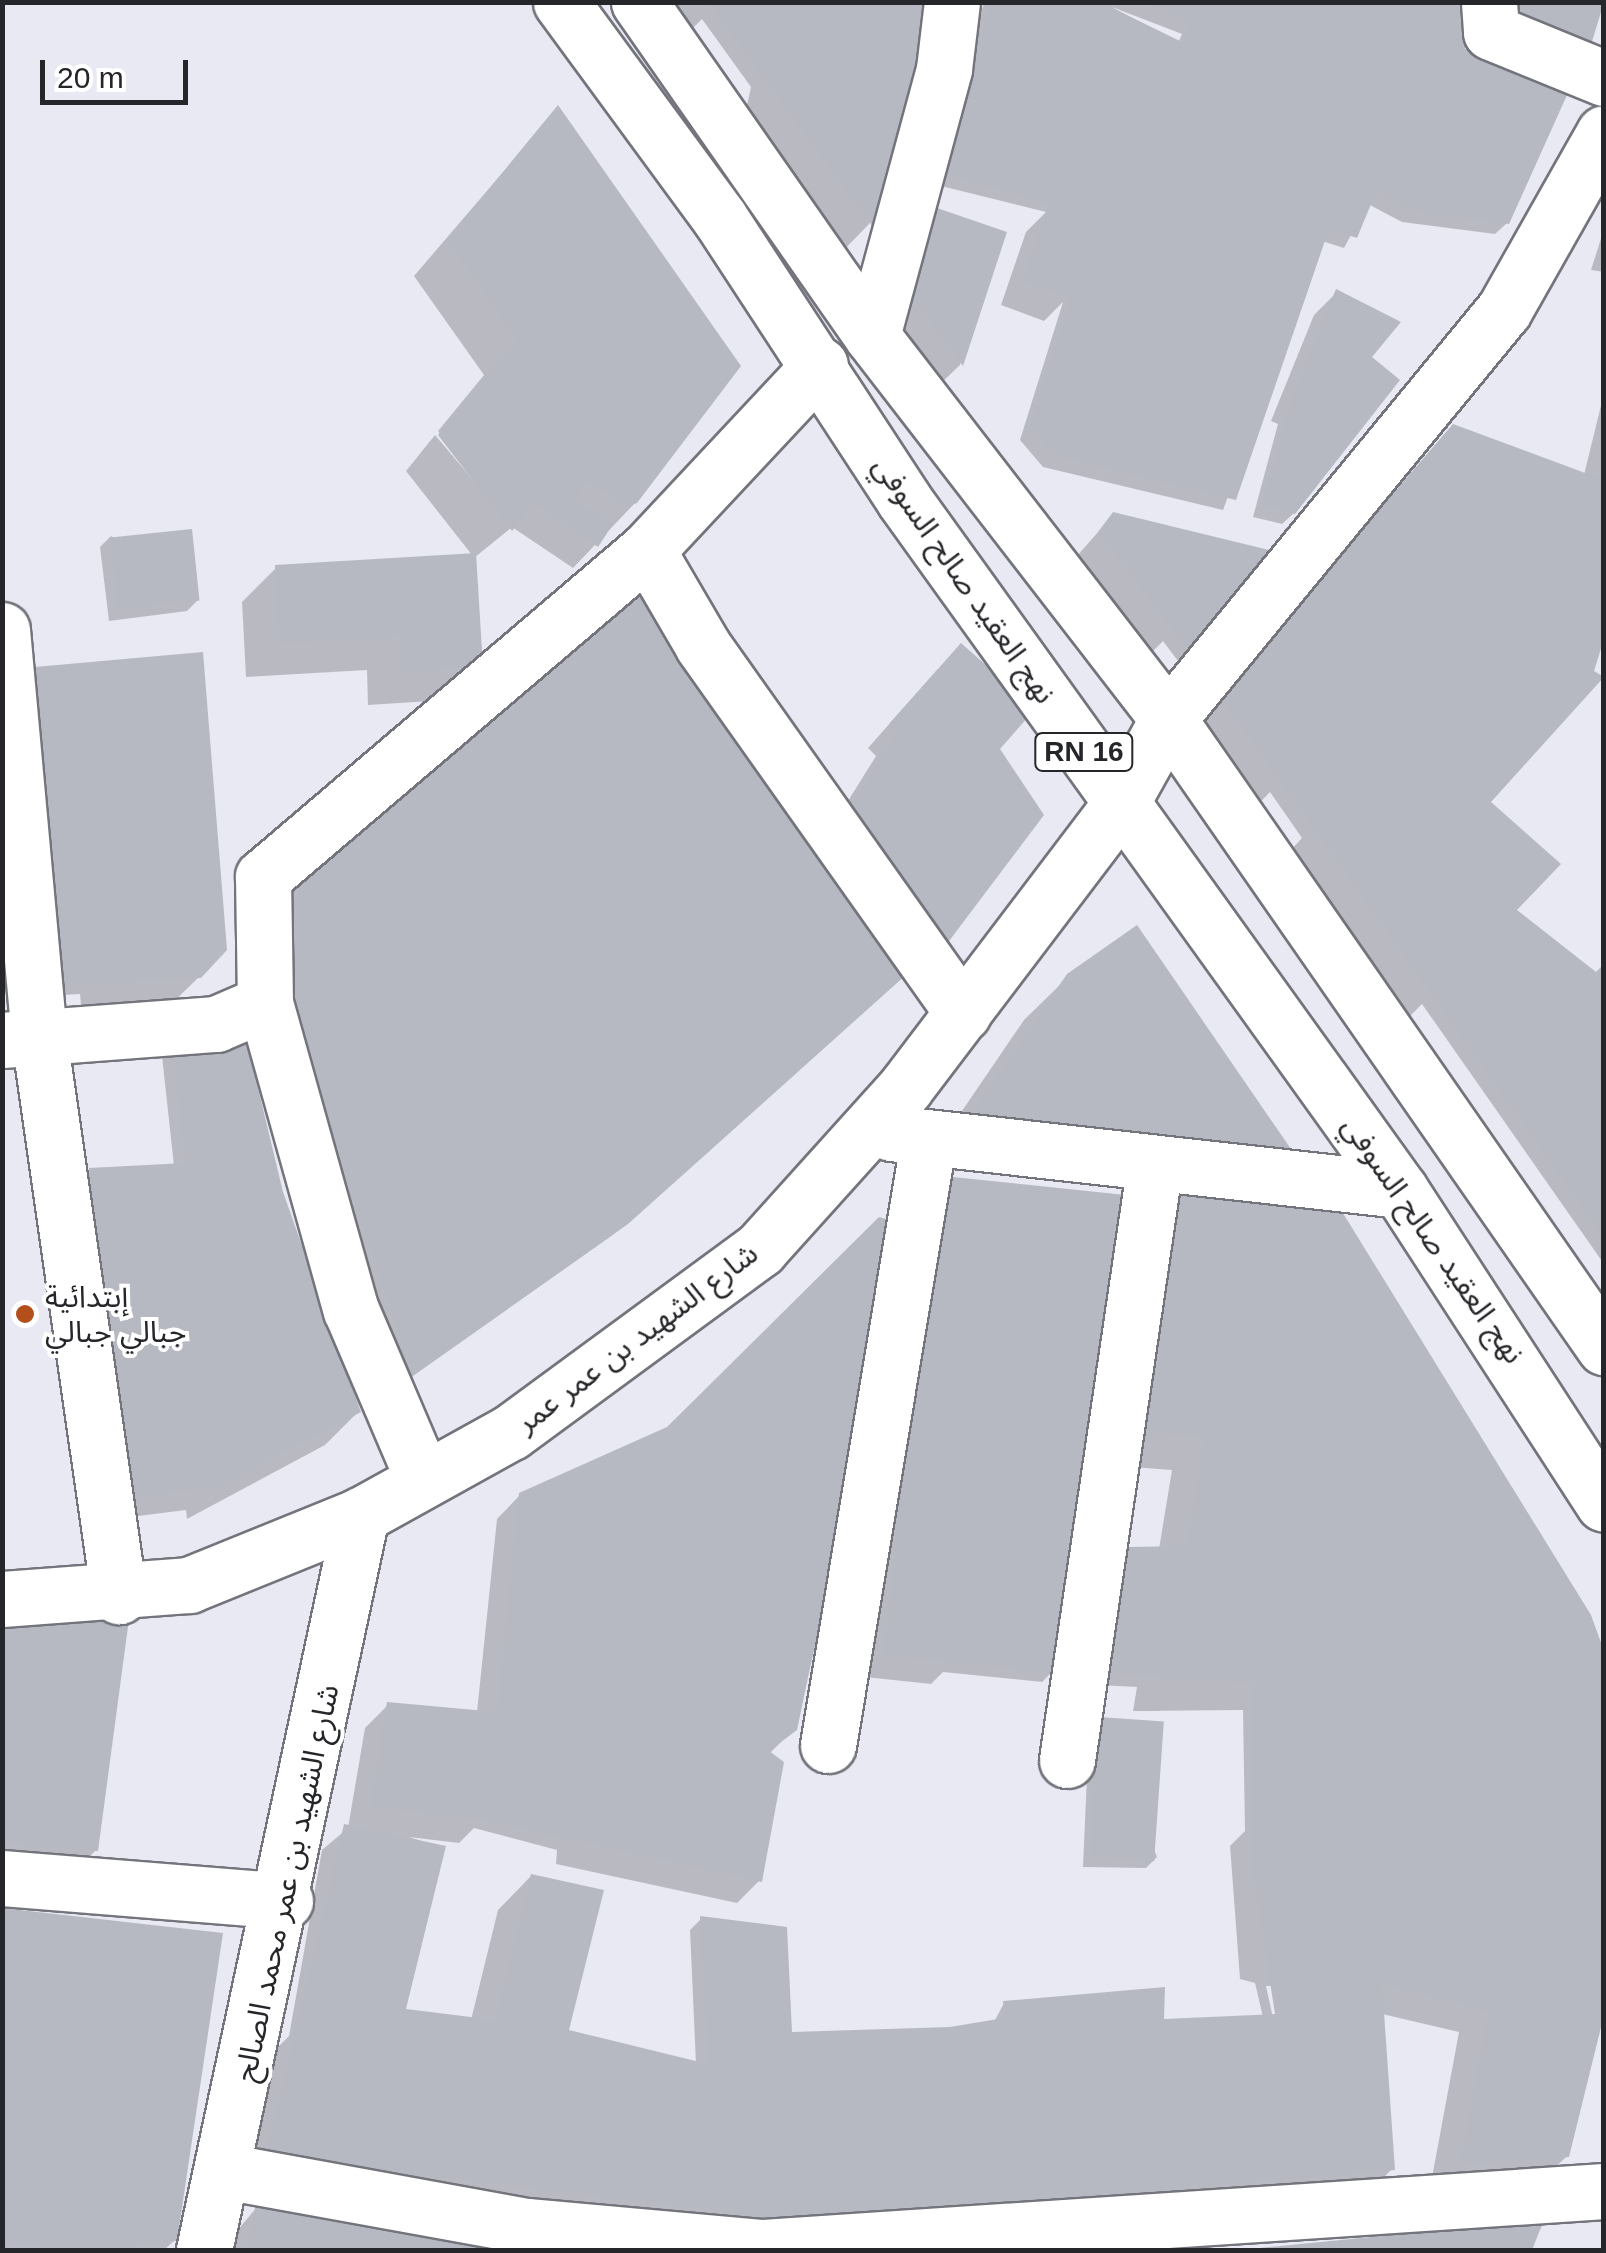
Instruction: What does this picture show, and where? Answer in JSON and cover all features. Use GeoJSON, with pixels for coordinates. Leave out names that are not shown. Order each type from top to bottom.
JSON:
{"type":"FeatureCollection","features":[{"type":"Feature","properties":{"kind":"street","name":"نهج العقيد صالح السوفي"},"geometry":{"type":"LineString","coordinates":[[561,2],[820,365],[904,500],[1400,1190],[1604,1504]]}},
{"type":"Feature","properties":{"kind":"street","name":"RN 16"},"geometry":{"type":"LineString","coordinates":[[639,2],[872,336],[1168,719],[1600,1333]]}},
{"type":"Feature","properties":{"kind":"street"},"geometry":{"type":"LineString","coordinates":[[872,336],[944,68],[952,2]]}},
{"type":"Feature","properties":{"kind":"street"},"geometry":{"type":"LineString","coordinates":[[1488,2],[1491,32],[1604,78]]}},
{"type":"Feature","properties":{"kind":"street","name":"شارع الشهيد بن عمر عمر"},"geometry":{"type":"LineString","coordinates":[[2,1599],[118,1596],[188,1585],[361,1514],[512,1432],[760,1250],[963,1013],[1121,803],[1168,719],[1504,310],[1604,133]]}},
{"type":"Feature","properties":{"kind":"street"},"geometry":{"type":"LineString","coordinates":[[424,1479],[351,1310],[265,1003],[263,876],[647,550],[820,365]]}},
{"type":"Feature","properties":{"kind":"street"},"geometry":{"type":"LineString","coordinates":[[647,550],[703,646],[963,1013]]}},
{"type":"Feature","properties":{"kind":"street"},"geometry":{"type":"LineString","coordinates":[[2,630],[21,1038],[118,1596]]}},
{"type":"Feature","properties":{"kind":"street"},"geometry":{"type":"LineString","coordinates":[[21,1038],[216,1024],[265,1003]]}},
{"type":"Feature","properties":{"kind":"street"},"geometry":{"type":"LineString","coordinates":[[866,1130],[1400,1190]]}},
{"type":"Feature","properties":{"kind":"street"},"geometry":{"type":"LineString","coordinates":[[828,1745],[930,1137]]}},
{"type":"Feature","properties":{"kind":"street"},"geometry":{"type":"LineString","coordinates":[[1067,1760],[1155,1163]]}},
{"type":"Feature","properties":{"kind":"street","name":"شارع الشهيد بن عمر محمد الصالح"},"geometry":{"type":"LineString","coordinates":[[204,2250],[285,1902],[361,1514]]}},
{"type":"Feature","properties":{"kind":"street"},"geometry":{"type":"LineString","coordinates":[[2,1878],[285,1902]]}},
{"type":"Feature","properties":{"kind":"street"},"geometry":{"type":"LineString","coordinates":[[224,2172],[526,2226],[763,2249],[1045,2240],[1604,2191]]}},
{"type":"Feature","properties":{"kind":"building"},"geometry":{"type":"Polygon","coordinates":[[[708,2],[923,2],[916,66],[872,226],[708,2]]]}},
{"type":"Feature","properties":{"kind":"building"},"geometry":{"type":"Polygon","coordinates":[[[990,2],[1100,2],[1182,42],[1191,23],[1147,2],[1462,2],[1470,4],[1465,49],[1537,57],[1576,75],[1509,224],[1414,212],[1376,192],[1357,238],[1329,229],[1236,500],[1055,456],[1029,428],[1070,299],[1022,282],[1048,206],[946,174],[990,2]]]}},
{"type":"Feature","properties":{"kind":"building"},"geometry":{"type":"Polygon","coordinates":[[[1526,2],[1604,2],[1588,55],[1519,26],[1526,2]]]}},
{"type":"Feature","properties":{"kind":"building"},"geometry":{"type":"Polygon","coordinates":[[[558,105],[741,366],[637,503],[625,507],[587,481],[575,499],[613,524],[598,547],[533,504],[512,531],[438,435],[516,340],[447,240],[558,105]]]}},
{"type":"Feature","properties":{"kind":"building"},"geometry":{"type":"Polygon","coordinates":[[[937,208],[1007,232],[963,366],[913,298],[937,208]]]}},
{"type":"Feature","properties":{"kind":"building"},"geometry":{"type":"Polygon","coordinates":[[[1336,289],[1401,322],[1372,357],[1400,380],[1295,514],[1262,506],[1292,397],[1336,289]]]}},
{"type":"Feature","properties":{"kind":"building"},"geometry":{"type":"Polygon","coordinates":[[[1453,424],[1604,480],[1604,639],[1594,671],[1604,677],[1491,802],[1561,864],[1517,910],[1596,972],[1604,964],[1604,1238],[1219,695],[1453,424]]]}},
{"type":"Feature","properties":{"kind":"building"},"geometry":{"type":"Polygon","coordinates":[[[1113,512],[1269,550],[1190,653],[1098,532],[1113,512]]]}},
{"type":"Feature","properties":{"kind":"building"},"geometry":{"type":"Polygon","coordinates":[[[192,529],[200,601],[118,609],[110,538],[192,529]]]}},
{"type":"Feature","properties":{"kind":"building"},"geometry":{"type":"Polygon","coordinates":[[[476,553],[483,667],[401,672],[400,637],[279,645],[275,565],[476,553]]]}},
{"type":"Feature","properties":{"kind":"building"},"geometry":{"type":"Polygon","coordinates":[[[634,586],[907,974],[628,1224],[411,1377],[296,1018],[280,901],[634,586]]]}},
{"type":"Feature","properties":{"kind":"building"},"geometry":{"type":"Polygon","coordinates":[[[961,643],[1035,709],[1000,749],[1044,815],[940,953],[844,817],[897,732],[889,724],[961,643]]]}},
{"type":"Feature","properties":{"kind":"building"},"geometry":{"type":"Polygon","coordinates":[[[203,652],[227,950],[201,978],[55,986],[35,667],[203,652]]]}},
{"type":"Feature","properties":{"kind":"building"},"geometry":{"type":"Polygon","coordinates":[[[1137,925],[1293,1152],[972,1112],[1067,974],[1137,925]]]}},
{"type":"Feature","properties":{"kind":"building"},"geometry":{"type":"Polygon","coordinates":[[[246,1038],[283,1192],[361,1412],[220,1487],[120,1499],[89,1168],[185,1163],[172,1042],[246,1038]]]}},
{"type":"Feature","properties":{"kind":"building"},"geometry":{"type":"Polygon","coordinates":[[[934,1175],[1130,1196],[1079,1676],[884,1655],[934,1175]]]}},
{"type":"Feature","properties":{"kind":"building"},"geometry":{"type":"Polygon","coordinates":[[[1175,1194],[1341,1210],[1591,1615],[1604,1651],[1604,2015],[1569,2157],[1460,2166],[1488,2012],[1382,1984],[1395,2170],[799,2221],[265,2157],[344,1824],[446,1846],[406,2009],[495,2020],[531,1874],[604,1890],[569,2030],[708,2064],[700,1916],[787,1927],[792,2032],[950,2027],[1004,2018],[1003,2001],[1165,1987],[1164,2019],[1275,2014],[1251,1860],[1253,1684],[1107,1674],[1128,1547],[1187,1546],[1204,1437],[1138,1432],[1175,1194]]]}},
{"type":"Feature","properties":{"kind":"building"},"geometry":{"type":"Polygon","coordinates":[[[879,1217],[903,1224],[797,1730],[769,1751],[784,1762],[762,1882],[484,1821],[370,1807],[387,1702],[497,1712],[519,1493],[667,1427],[879,1217]]]}},
{"type":"Feature","properties":{"kind":"building"},"geometry":{"type":"Polygon","coordinates":[[[129,1619],[98,1851],[2,1844],[2,1627],[129,1619]]]}},
{"type":"Feature","properties":{"kind":"building"},"geometry":{"type":"Polygon","coordinates":[[[1099,1717],[1164,1722],[1154,1861],[1089,1857],[1099,1717]]]}},
{"type":"Feature","properties":{"kind":"building"},"geometry":{"type":"Polygon","coordinates":[[[2,1908],[223,1933],[177,2241],[101,2250],[2,2243],[2,1908]]]}},
{"type":"Feature","properties":{"kind":"building"},"geometry":{"type":"Polygon","coordinates":[[[256,2204],[502,2249],[502,2250],[245,2250],[256,2204]]]}},
{"type":"Feature","properties":{"kind":"building"},"geometry":{"type":"Polygon","coordinates":[[[1544,2220],[1532,2250],[1259,2250],[1259,2248],[1544,2220]]]}},
{"type":"Feature","properties":{"kind":"place","name":"إبتدائية جبالي جبالي"},"geometry":{"type":"Point","coordinates":[25,1314]}}]}
